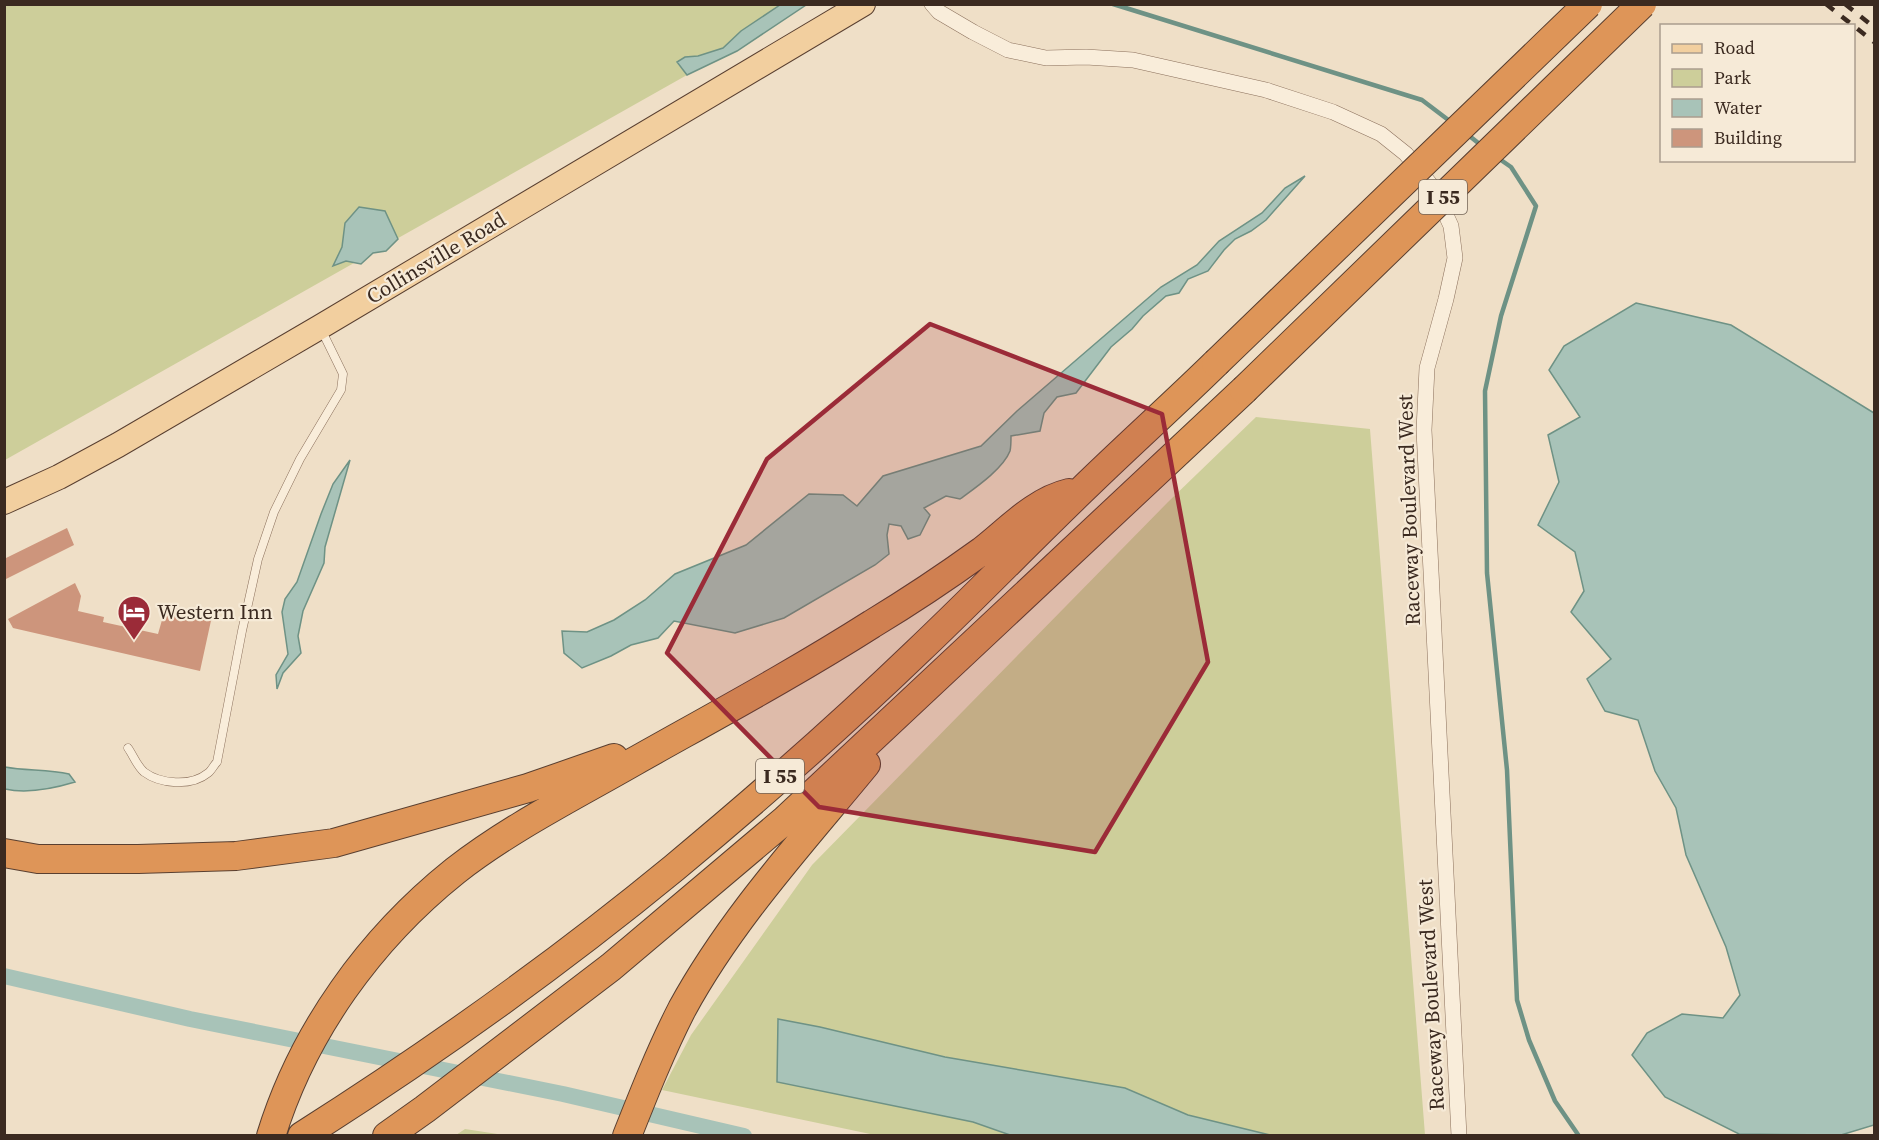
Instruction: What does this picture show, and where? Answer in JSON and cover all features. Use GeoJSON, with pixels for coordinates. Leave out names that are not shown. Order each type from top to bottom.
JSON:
{"type":"FeatureCollection","features":[{"type":"Feature","properties":{"kind":"highway","name":"I 55"},"geometry":{"type":"LineString","coordinates":[[302,1136],[366,1095],[578,944],[675,867],[763,790],[916,654],[1082,490],[1146,432],[1588,4]]}},
{"type":"Feature","properties":{"kind":"highway","name":"I 55"},"geometry":{"type":"LineString","coordinates":[[387,1136],[611,967],[785,820],[1244,390],[1642,4]]}},
{"type":"Feature","properties":{"kind":"highway"},"geometry":{"type":"LineString","coordinates":[[271,1136],[291,1083],[316,1030],[351,978],[381,941],[455,872],[534,818],[840,644],[917,596],[982,550],[1043,502],[1082,490]]}},
{"type":"Feature","properties":{"kind":"highway"},"geometry":{"type":"LineString","coordinates":[[627,1136],[682,1010],[714,957],[762,889],[872,756],[893,718]]}},
{"type":"Feature","properties":{"kind":"highway"},"geometry":{"type":"LineString","coordinates":[[4,853],[38,859],[138,859],[236,856],[334,843],[528,788],[679,737]]}},
{"type":"Feature","properties":{"kind":"main road","name":"Collinsville Road"},"geometry":{"type":"LineString","coordinates":[[4,502],[59,477],[320,327],[863,4]]}},
{"type":"Feature","properties":{"kind":"street","name":"Raceway Boulevard West"},"geometry":{"type":"LineString","coordinates":[[932,4],[939,12],[1008,50],[1047,58],[1086,57],[1132,60],[1266,90],[1333,112],[1381,134],[1406,154],[1434,189],[1451,226],[1455,258],[1427,368],[1424,430],[1459,1136]]}},
{"type":"Feature","properties":{"kind":"lane"},"geometry":{"type":"LineString","coordinates":[[128,748],[142,770],[159,781],[175,783],[190,781],[207,774],[217,762],[258,559],[274,512],[295,469],[341,390],[343,374],[320,327]]}},
{"type":"Feature","properties":{"kind":"highlighted area"},"geometry":{"type":"Polygon","coordinates":[[[930,324],[1162,414],[1208,662],[1095,852],[819,807],[667,653],[767,459],[930,324]]]}},
{"type":"Feature","properties":{"kind":"green space"},"geometry":{"type":"Polygon","coordinates":[[[5,5],[780,5],[741,31],[723,48],[698,56],[685,57],[677,63],[687,75],[5,460],[5,5]]]}},
{"type":"Feature","properties":{"kind":"green space"},"geometry":{"type":"Polygon","coordinates":[[[1256,417],[1370,429],[1425,1135],[875,1135],[662,1090],[691,1035],[812,865],[1168,502],[1256,417]]]}},
{"type":"Feature","properties":{"kind":"green space"},"geometry":{"type":"Polygon","coordinates":[[[465,1129],[504,1135],[456,1135],[465,1129]]]}},
{"type":"Feature","properties":{"kind":"water"},"geometry":{"type":"Polygon","coordinates":[[[780,5],[806,5],[737,51],[687,75],[677,62],[685,57],[698,56],[723,48],[741,31],[780,5]]]}},
{"type":"Feature","properties":{"kind":"water"},"geometry":{"type":"Polygon","coordinates":[[[1305,176],[1266,220],[1235,239],[1208,271],[1188,279],[1179,293],[1166,296],[1143,316],[1111,347],[1076,393],[1057,397],[1044,413],[1040,431],[1011,436],[1010,451],[1001,465],[988,478],[960,499],[946,496],[924,508],[930,515],[920,535],[908,539],[901,526],[889,524],[887,535],[889,554],[875,565],[784,618],[735,633],[674,621],[658,638],[631,645],[582,668],[564,653],[562,631],[587,632],[614,620],[645,600],[675,574],[746,545],[809,494],[843,495],[857,506],[883,476],[981,446],[1017,411],[1161,287],[1197,265],[1219,241],[1262,213],[1285,188],[1305,176]]]}},
{"type":"Feature","properties":{"kind":"water"},"geometry":{"type":"Polygon","coordinates":[[[359,207],[385,211],[398,239],[386,251],[373,253],[361,264],[346,261],[333,266],[342,247],[345,223],[359,207]]]}},
{"type":"Feature","properties":{"kind":"water"},"geometry":{"type":"Polygon","coordinates":[[[1636,303],[1731,325],[1874,413],[1874,1125],[1841,1135],[1739,1134],[1665,1097],[1632,1055],[1647,1033],[1682,1014],[1723,1018],[1740,995],[1726,947],[1686,855],[1676,808],[1655,771],[1638,720],[1605,711],[1587,679],[1611,659],[1571,612],[1584,591],[1575,552],[1538,525],[1559,482],[1548,435],[1580,417],[1549,370],[1564,346],[1636,303]]]}},
{"type":"Feature","properties":{"kind":"water"},"geometry":{"type":"Polygon","coordinates":[[[350,460],[325,547],[324,563],[303,611],[298,636],[301,653],[283,673],[277,689],[276,675],[288,654],[282,612],[285,599],[297,582],[333,484],[350,460]]]}},
{"type":"Feature","properties":{"kind":"water"},"geometry":{"type":"Polygon","coordinates":[[[5,767],[69,774],[75,782],[40,790],[5,789],[5,767]]]}},
{"type":"Feature","properties":{"kind":"water"},"geometry":{"type":"Polygon","coordinates":[[[778,1019],[945,1057],[1125,1088],[1188,1115],[1270,1135],[1010,1135],[973,1122],[777,1082],[778,1019]]]}},
{"type":"Feature","properties":{"kind":"building"},"geometry":{"type":"Polygon","coordinates":[[[67,528],[74,545],[4,580],[4,559],[67,528]]]}},
{"type":"Feature","properties":{"kind":"building"},"geometry":{"type":"Polygon","coordinates":[[[75,583],[81,596],[78,611],[104,617],[103,622],[158,634],[166,606],[212,616],[200,671],[13,628],[8,619],[75,583]]]}},
{"type":"Feature","properties":{"kind":"waterway"},"geometry":{"type":"LineString","coordinates":[[1113,4],[1422,100],[1451,122]]}},
{"type":"Feature","properties":{"kind":"waterway"},"geometry":{"type":"LineString","coordinates":[[1467,134],[1482,146]]}},
{"type":"Feature","properties":{"kind":"waterway"},"geometry":{"type":"LineString","coordinates":[[1498,158],[1511,167],[1536,206],[1501,316],[1485,391],[1487,573],[1507,770],[1517,1000],[1529,1040],[1555,1101],[1579,1136]]}},
{"type":"Feature","properties":{"kind":"waterway"},"geometry":{"type":"LineString","coordinates":[[4,976],[190,1019],[563,1094],[744,1136]]}},
{"type":"Feature","properties":{"kind":"railway"},"geometry":{"type":"LineString","coordinates":[[1826,4],[1851,24]]}},
{"type":"Feature","properties":{"kind":"railway"},"geometry":{"type":"LineString","coordinates":[[1845,4],[1874,27]]}},
{"type":"Feature","properties":{"kind":"railway"},"geometry":{"type":"LineString","coordinates":[[1855,27],[1874,42]]}},
{"type":"Feature","properties":{"kind":"place","name":"Western Inn"},"geometry":{"type":"Point","coordinates":[134,641]}}]}
